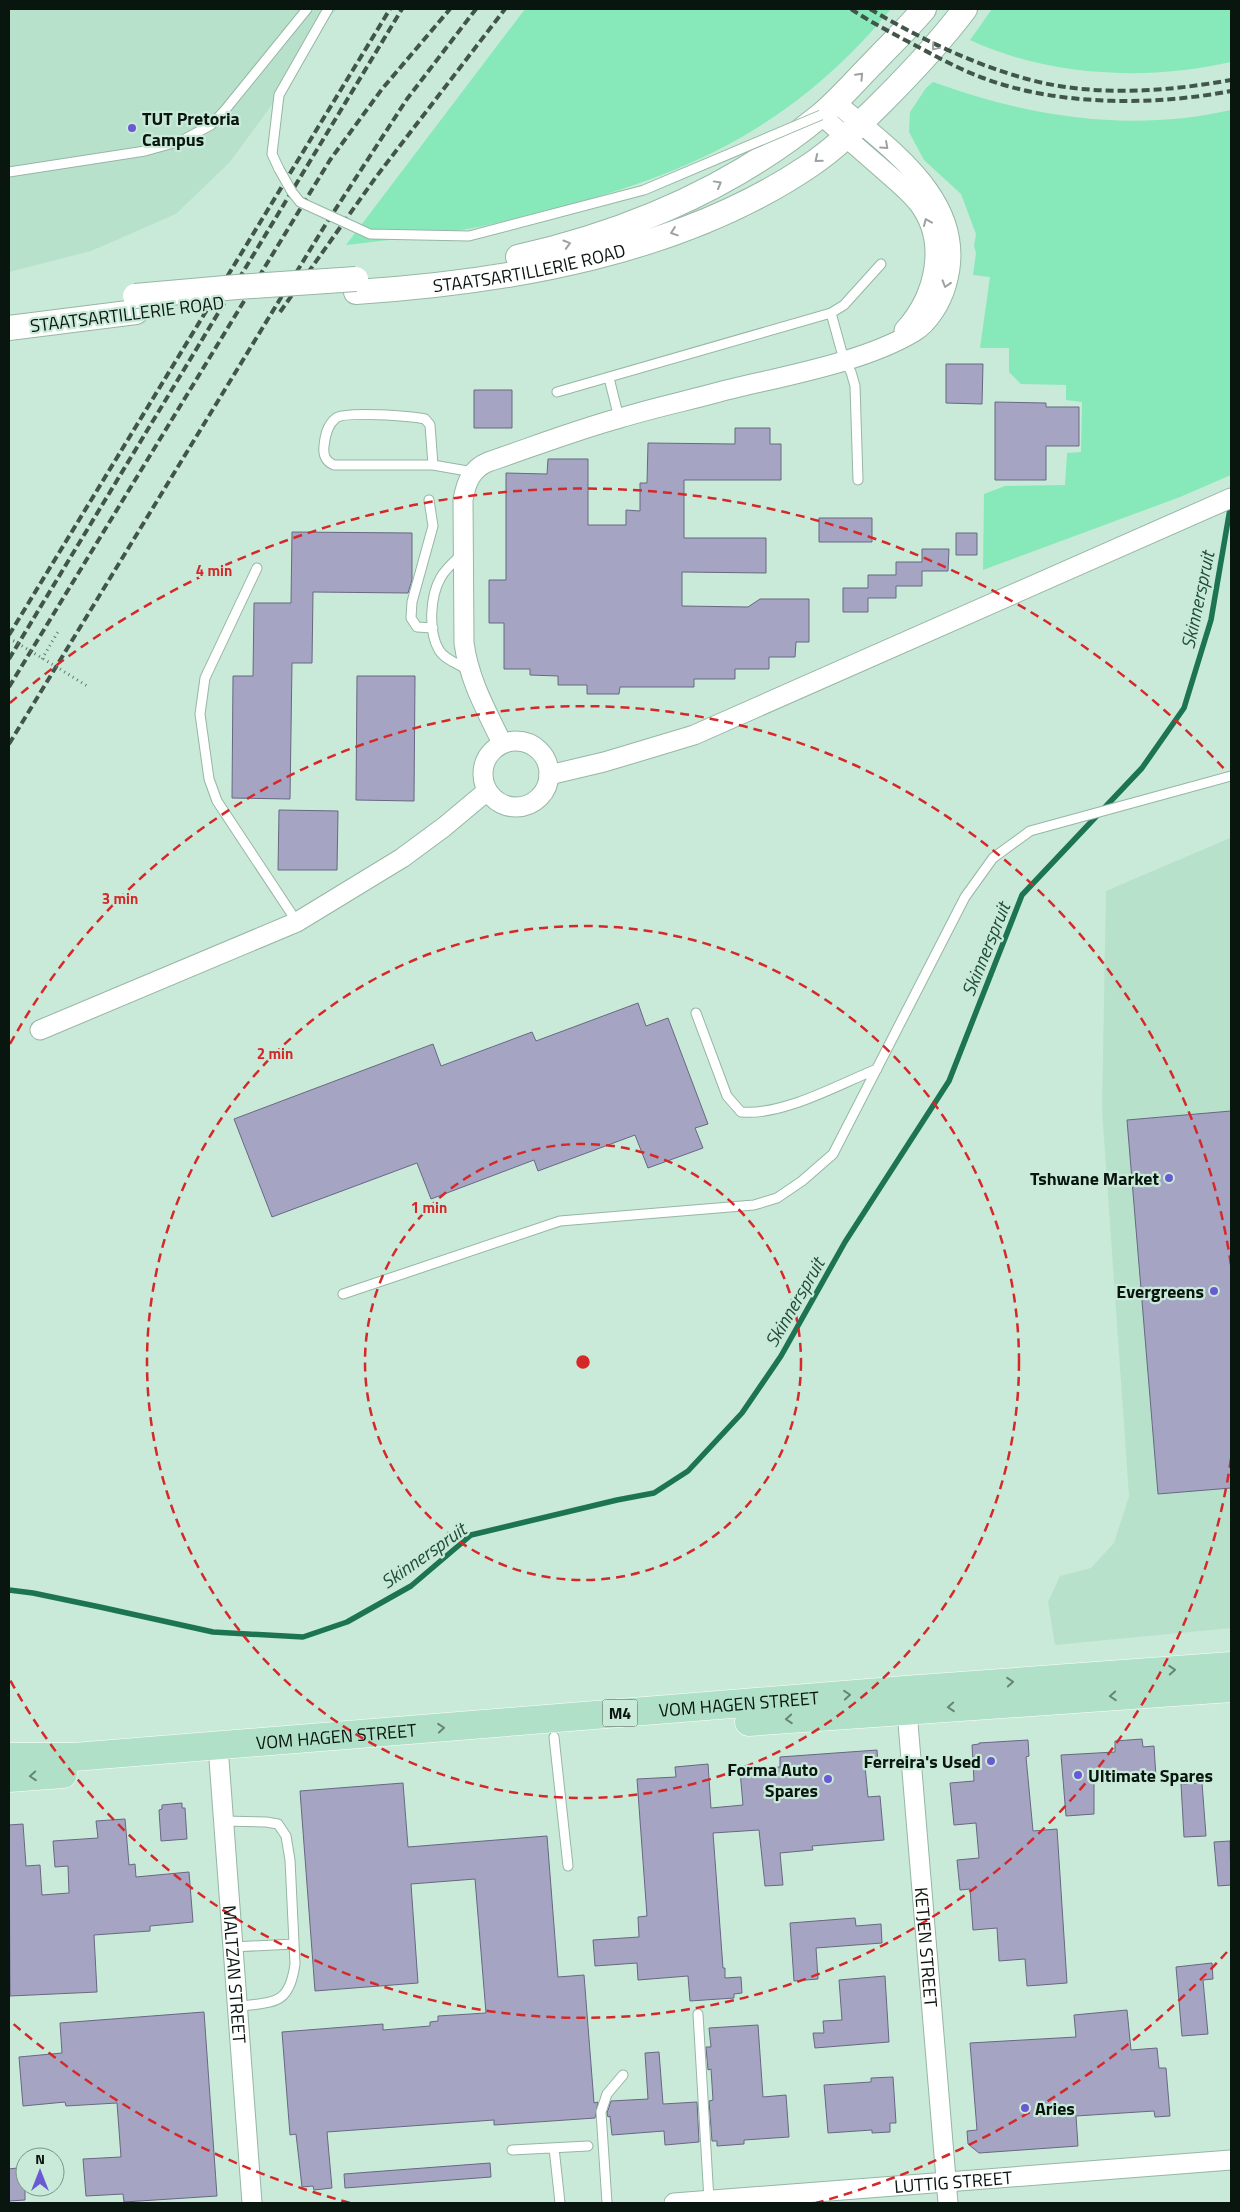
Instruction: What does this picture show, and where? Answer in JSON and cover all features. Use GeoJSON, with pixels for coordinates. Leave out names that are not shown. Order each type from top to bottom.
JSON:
{"type":"FeatureCollection","features":[{"type":"Feature","properties":{"kind":"main road","name":"VOM HAGEN STREET"},"geometry":{"type":"LineString","coordinates":[[9,1757],[218,1755],[554,1737],[1231,1666]]}},
{"type":"Feature","properties":{"kind":"main road","name":"VOM HAGEN STREET"},"geometry":{"type":"LineString","coordinates":[[9,1778],[218,1755],[906,1700],[1231,1688]]}},
{"type":"Feature","properties":{"kind":"street","name":"STAATSARTILLERIE ROAD"},"geometry":{"type":"LineString","coordinates":[[9,315],[136,304],[238,301],[356,285],[486,264],[599,235],[674,206],[704,192],[776,149],[828,109],[924,9]]}},
{"type":"Feature","properties":{"kind":"street","name":"STAATSARTILLERIE ROAD"},"geometry":{"type":"LineString","coordinates":[[356,285],[437,286],[499,276],[613,253],[687,228],[756,198],[810,166],[853,131],[927,56],[966,9]]}},
{"type":"Feature","properties":{"kind":"street"},"geometry":{"type":"LineString","coordinates":[[502,744],[473,684],[469,670],[463,621],[464,500],[465,488],[473,472],[488,462],[619,418],[844,360],[891,344],[916,331],[939,303],[949,276],[949,237],[944,218],[934,196],[910,168],[853,131],[828,109]]}},
{"type":"Feature","properties":{"kind":"street","name":"STAATSARTILLERIE ROAD"},"geometry":{"type":"LineString","coordinates":[[9,328],[136,304]]}},
{"type":"Feature","properties":{"kind":"street"},"geometry":{"type":"LineString","coordinates":[[549,775],[604,762],[694,735],[1231,498]]}},
{"type":"Feature","properties":{"kind":"street"},"geometry":{"type":"LineString","coordinates":[[518,740],[534,746],[545,759],[549,775],[544,791],[532,803],[516,807],[499,803],[487,791],[482,773],[488,755],[502,744],[518,740]]}},
{"type":"Feature","properties":{"kind":"street"},"geometry":{"type":"LineString","coordinates":[[40,1030],[297,922],[402,858],[444,827],[487,791]]}},
{"type":"Feature","properties":{"kind":"street","name":"KETJEN STREET"},"geometry":{"type":"LineString","coordinates":[[906,1700],[948,2203]]}},
{"type":"Feature","properties":{"kind":"street","name":"MALTZAN STREET"},"geometry":{"type":"LineString","coordinates":[[218,1755],[252,2203]]}},
{"type":"Feature","properties":{"kind":"street","name":"LUTTIG STREET"},"geometry":{"type":"LineString","coordinates":[[674,2203],[1231,2160]]}},
{"type":"Feature","properties":{"kind":"lane"},"geometry":{"type":"LineString","coordinates":[[9,172],[145,151],[181,142],[211,124],[225,110],[307,9]]}},
{"type":"Feature","properties":{"kind":"lane"},"geometry":{"type":"LineString","coordinates":[[328,9],[279,95],[272,154],[279,169],[300,202],[370,234],[469,236],[644,190],[828,109]]}},
{"type":"Feature","properties":{"kind":"lane"},"geometry":{"type":"LineString","coordinates":[[557,392],[831,313],[844,305],[881,264]]}},
{"type":"Feature","properties":{"kind":"lane"},"geometry":{"type":"LineString","coordinates":[[831,313],[844,360],[851,372],[855,386],[858,480]]}},
{"type":"Feature","properties":{"kind":"lane"},"geometry":{"type":"LineString","coordinates":[[608,378],[619,418]]}},
{"type":"Feature","properties":{"kind":"lane"},"geometry":{"type":"LineString","coordinates":[[433,464],[430,425],[425,419],[347,414],[335,419],[327,428],[324,447],[325,458],[328,462],[334,464],[433,464],[473,472]]}},
{"type":"Feature","properties":{"kind":"lane"},"geometry":{"type":"LineString","coordinates":[[429,500],[433,526],[412,602],[411,618],[417,627],[433,628]]}},
{"type":"Feature","properties":{"kind":"lane"},"geometry":{"type":"LineString","coordinates":[[464,552],[440,578],[435,593],[432,620],[440,650],[447,658],[469,670]]}},
{"type":"Feature","properties":{"kind":"lane"},"geometry":{"type":"LineString","coordinates":[[256,568],[205,678],[200,714],[209,780],[216,801],[297,922]]}},
{"type":"Feature","properties":{"kind":"lane"},"geometry":{"type":"LineString","coordinates":[[343,1294],[560,1221],[754,1205],[776,1198],[802,1181],[833,1154],[965,897],[992,858],[1030,831],[1231,776]]}},
{"type":"Feature","properties":{"kind":"lane"},"geometry":{"type":"LineString","coordinates":[[696,1013],[727,1096],[741,1112],[758,1113],[785,1107],[877,1069]]}},
{"type":"Feature","properties":{"kind":"lane"},"geometry":{"type":"LineString","coordinates":[[554,1737],[568,1866]]}},
{"type":"Feature","properties":{"kind":"lane"},"geometry":{"type":"LineString","coordinates":[[223,1820],[278,1824],[286,1836],[290,1860],[295,1964],[293,1980],[286,1995],[276,2000],[237,2007]]}},
{"type":"Feature","properties":{"kind":"lane"},"geometry":{"type":"LineString","coordinates":[[233,1948],[294,1944]]}},
{"type":"Feature","properties":{"kind":"lane"},"geometry":{"type":"LineString","coordinates":[[698,2014],[709,2200]]}},
{"type":"Feature","properties":{"kind":"lane"},"geometry":{"type":"LineString","coordinates":[[607,2203],[601,2112],[607,2094],[623,2075]]}},
{"type":"Feature","properties":{"kind":"lane"},"geometry":{"type":"LineString","coordinates":[[512,2150],[588,2146]]}},
{"type":"Feature","properties":{"kind":"lane"},"geometry":{"type":"LineString","coordinates":[[554,2148],[560,2203]]}},
{"type":"Feature","properties":{"kind":"path"},"geometry":{"type":"LineString","coordinates":[[42,658],[59,630]]}},
{"type":"Feature","properties":{"kind":"path"},"geometry":{"type":"LineString","coordinates":[[9,638],[87,686]]}},
{"type":"Feature","properties":{"kind":"shaded area","name":"TUT Pretoria Campus"},"geometry":{"type":"Polygon","coordinates":[[[9,9],[337,9],[314,34],[279,95],[230,162],[176,214],[91,251],[9,272],[9,9]]]}},
{"type":"Feature","properties":{"kind":"shaded area","name":"Tshwane Market"},"geometry":{"type":"Polygon","coordinates":[[[1231,772],[1231,1628],[1055,1645],[1048,1602],[1060,1576],[1091,1568],[1114,1543],[1129,1496],[1102,1110],[1106,891],[1230,838],[1231,772]]]}},
{"type":"Feature","properties":{"kind":"green space"},"geometry":{"type":"Polygon","coordinates":[[[525,9],[891,9],[854,50],[816,85],[776,115],[735,141],[691,163],[596,197],[499,222],[410,238],[346,245],[525,9]]]}},
{"type":"Feature","properties":{"kind":"green space"},"geometry":{"type":"Polygon","coordinates":[[[992,9],[1231,9],[1231,62],[1166,72],[1132,73],[1099,72],[1032,62],[970,40],[992,9]]]}},
{"type":"Feature","properties":{"kind":"green space"},"geometry":{"type":"Polygon","coordinates":[[[933,82],[1006,104],[1080,118],[1155,120],[1193,117],[1231,110],[1231,475],[1180,497],[983,570],[984,494],[1005,486],[1065,485],[1067,453],[1081,452],[1082,402],[1066,400],[1066,385],[1021,384],[1009,372],[1009,348],[980,348],[990,277],[973,275],[976,234],[961,194],[924,160],[909,132],[910,112],[926,88],[933,82]]]}},
{"type":"Feature","properties":{"kind":"building"},"geometry":{"type":"Polygon","coordinates":[[[946,364],[983,364],[982,404],[946,403],[946,364]]]}},
{"type":"Feature","properties":{"kind":"building"},"geometry":{"type":"Polygon","coordinates":[[[474,390],[512,390],[512,428],[474,428],[474,390]]]}},
{"type":"Feature","properties":{"kind":"building"},"geometry":{"type":"Polygon","coordinates":[[[995,402],[1046,403],[1046,407],[1079,407],[1079,446],[1046,446],[1046,480],[995,480],[995,402]]]}},
{"type":"Feature","properties":{"kind":"building"},"geometry":{"type":"Polygon","coordinates":[[[735,428],[770,428],[770,444],[781,444],[781,480],[684,480],[684,538],[766,538],[766,573],[682,572],[682,606],[748,607],[760,599],[809,599],[809,642],[796,642],[795,657],[769,657],[769,669],[735,669],[735,679],[694,679],[694,687],[620,687],[619,694],[587,694],[587,685],[558,685],[558,676],[530,675],[530,669],[504,669],[504,623],[489,623],[489,580],[506,580],[506,473],[547,474],[548,459],[588,459],[588,525],[626,525],[626,510],[640,511],[640,483],[647,483],[648,443],[735,444],[735,428]]]}},
{"type":"Feature","properties":{"kind":"building"},"geometry":{"type":"Polygon","coordinates":[[[819,518],[872,518],[872,542],[819,542],[819,518]]]}},
{"type":"Feature","properties":{"kind":"building"},"geometry":{"type":"Polygon","coordinates":[[[292,532],[412,533],[412,580],[408,593],[313,592],[312,663],[292,663],[290,799],[232,798],[233,676],[253,676],[254,603],[291,603],[292,532]]]}},
{"type":"Feature","properties":{"kind":"building"},"geometry":{"type":"Polygon","coordinates":[[[956,533],[977,533],[977,555],[956,555],[956,533]]]}},
{"type":"Feature","properties":{"kind":"building"},"geometry":{"type":"Polygon","coordinates":[[[922,549],[949,549],[948,571],[922,571],[922,586],[896,586],[896,598],[868,598],[868,612],[843,612],[843,588],[868,588],[868,575],[896,575],[896,562],[922,562],[922,549]]]}},
{"type":"Feature","properties":{"kind":"building"},"geometry":{"type":"Polygon","coordinates":[[[357,676],[415,676],[414,801],[356,800],[357,676]]]}},
{"type":"Feature","properties":{"kind":"building"},"geometry":{"type":"Polygon","coordinates":[[[279,810],[338,811],[337,870],[278,870],[279,810]]]}},
{"type":"Feature","properties":{"kind":"building"},"geometry":{"type":"Polygon","coordinates":[[[638,1003],[646,1026],[668,1018],[708,1124],[695,1128],[703,1148],[648,1168],[635,1135],[538,1171],[534,1160],[431,1199],[417,1163],[272,1217],[234,1119],[433,1044],[441,1066],[532,1032],[536,1041],[638,1003]]]}},
{"type":"Feature","properties":{"kind":"building"},"geometry":{"type":"Polygon","coordinates":[[[1231,1111],[1231,1488],[1158,1494],[1127,1120],[1231,1111]]]}},
{"type":"Feature","properties":{"kind":"building"},"geometry":{"type":"Polygon","coordinates":[[[1142,1739],[1143,1747],[1154,1746],[1156,1777],[1094,1781],[1094,1814],[1066,1816],[1061,1755],[1115,1752],[1115,1741],[1142,1739]]]}},
{"type":"Feature","properties":{"kind":"building"},"geometry":{"type":"Polygon","coordinates":[[[1028,1740],[1029,1756],[1026,1757],[1033,1831],[1057,1829],[1067,1983],[1027,1986],[1025,1959],[999,1961],[997,1928],[973,1930],[970,1889],[960,1890],[957,1860],[979,1858],[976,1823],[954,1825],[950,1783],[974,1781],[972,1745],[1028,1740]]]}},
{"type":"Feature","properties":{"kind":"building"},"geometry":{"type":"Polygon","coordinates":[[[877,1750],[878,1766],[865,1766],[868,1797],[880,1796],[884,1840],[812,1846],[813,1850],[780,1853],[783,1885],[765,1886],[759,1830],[713,1833],[723,1968],[725,1968],[725,1978],[741,1977],[742,1993],[734,1994],[734,1998],[690,2001],[688,1976],[638,1980],[637,1963],[595,1966],[593,1940],[639,1937],[638,1917],[647,1916],[637,1779],[676,1777],[675,1767],[708,1764],[711,1808],[743,1805],[740,1771],[780,1767],[780,1757],[877,1750]]]}},
{"type":"Feature","properties":{"kind":"building"},"geometry":{"type":"Polygon","coordinates":[[[403,1783],[408,1847],[547,1836],[558,1977],[584,1975],[594,2103],[598,2102],[595,2118],[494,2125],[494,2120],[327,2132],[332,2188],[314,2190],[313,2186],[302,2187],[296,2134],[290,2135],[282,2032],[383,2024],[383,2030],[430,2026],[430,2022],[438,2021],[438,2016],[486,2013],[475,1879],[411,1884],[418,1983],[315,1991],[300,1791],[403,1783]]]}},
{"type":"Feature","properties":{"kind":"building"},"geometry":{"type":"Polygon","coordinates":[[[1202,1783],[1206,1836],[1184,1837],[1181,1784],[1202,1783]]]}},
{"type":"Feature","properties":{"kind":"building"},"geometry":{"type":"Polygon","coordinates":[[[182,1803],[182,1808],[185,1808],[187,1839],[161,1841],[159,1810],[162,1809],[162,1805],[182,1803]]]}},
{"type":"Feature","properties":{"kind":"building"},"geometry":{"type":"Polygon","coordinates":[[[125,1819],[129,1865],[135,1864],[136,1877],[189,1872],[193,1922],[150,1926],[150,1931],[94,1935],[97,1992],[10,1996],[9,1825],[23,1824],[26,1866],[40,1865],[42,1895],[69,1893],[68,1866],[55,1867],[53,1841],[98,1838],[96,1821],[125,1819]]]}},
{"type":"Feature","properties":{"kind":"building"},"geometry":{"type":"Polygon","coordinates":[[[1230,1841],[1231,1885],[1218,1886],[1214,1842],[1230,1841]]]}},
{"type":"Feature","properties":{"kind":"building"},"geometry":{"type":"Polygon","coordinates":[[[855,1918],[856,1926],[881,1924],[882,1943],[816,1948],[818,1979],[794,1981],[790,1923],[855,1918]]]}},
{"type":"Feature","properties":{"kind":"building"},"geometry":{"type":"Polygon","coordinates":[[[1212,1963],[1213,1979],[1203,1980],[1208,2034],[1182,2036],[1176,1967],[1212,1963]]]}},
{"type":"Feature","properties":{"kind":"building"},"geometry":{"type":"Polygon","coordinates":[[[885,1976],[889,2042],[815,2048],[813,2033],[824,2033],[823,2021],[842,2020],[839,1980],[885,1976]]]}},
{"type":"Feature","properties":{"kind":"building"},"geometry":{"type":"Polygon","coordinates":[[[1127,2010],[1131,2050],[1157,2048],[1159,2068],[1166,2068],[1170,2116],[1155,2117],[1154,2111],[1076,2116],[1078,2146],[979,2153],[968,2144],[967,2131],[977,2130],[970,2043],[1076,2037],[1074,2015],[1127,2010]]]}},
{"type":"Feature","properties":{"kind":"building"},"geometry":{"type":"Polygon","coordinates":[[[204,2012],[217,2196],[124,2202],[123,2194],[86,2196],[83,2159],[121,2157],[117,2103],[66,2106],[65,2102],[23,2106],[19,2057],[62,2053],[60,2023],[204,2012]]]}},
{"type":"Feature","properties":{"kind":"building"},"geometry":{"type":"Polygon","coordinates":[[[758,2025],[763,2097],[786,2095],[789,2137],[744,2140],[744,2144],[717,2146],[717,2141],[712,2141],[709,2101],[713,2100],[711,2069],[708,2070],[706,2047],[711,2047],[709,2028],[758,2025]]]}},
{"type":"Feature","properties":{"kind":"building"},"geometry":{"type":"Polygon","coordinates":[[[659,2052],[663,2104],[697,2102],[699,2142],[665,2145],[664,2131],[612,2135],[610,2116],[608,2117],[607,2113],[611,2101],[648,2099],[645,2053],[659,2052]]]}},
{"type":"Feature","properties":{"kind":"building"},"geometry":{"type":"Polygon","coordinates":[[[893,2077],[896,2123],[890,2123],[890,2132],[872,2133],[872,2130],[828,2133],[824,2085],[871,2082],[871,2078],[893,2077]]]}},
{"type":"Feature","properties":{"kind":"building"},"geometry":{"type":"Polygon","coordinates":[[[490,2163],[491,2177],[345,2188],[344,2174],[490,2163]]]}},
{"type":"Feature","properties":{"kind":"building"},"geometry":{"type":"Polygon","coordinates":[[[15,2168],[15,2197],[25,2197],[25,2200],[9,2201],[9,2169],[15,2168]]]}},
{"type":"Feature","properties":{"kind":"waterway","name":"Skinnerspruit"},"geometry":{"type":"LineString","coordinates":[[9,1590],[33,1593],[213,1632],[303,1637],[347,1622],[411,1586],[471,1535],[654,1493],[688,1471],[742,1413],[781,1356],[845,1242],[949,1081],[1022,895],[1142,768],[1184,708],[1211,620],[1231,503]]}},
{"type":"Feature","properties":{"kind":"railway"},"geometry":{"type":"LineString","coordinates":[[9,635],[390,9]]}},
{"type":"Feature","properties":{"kind":"railway"},"geometry":{"type":"LineString","coordinates":[[9,659],[402,9]]}},
{"type":"Feature","properties":{"kind":"railway"},"geometry":{"type":"LineString","coordinates":[[9,687],[330,160],[382,89],[450,9]]}},
{"type":"Feature","properties":{"kind":"railway"},"geometry":{"type":"LineString","coordinates":[[9,744],[324,227],[407,99],[476,9]]}},
{"type":"Feature","properties":{"kind":"railway"},"geometry":{"type":"LineString","coordinates":[[280,312],[376,177],[505,9]]}},
{"type":"Feature","properties":{"kind":"railway"},"geometry":{"type":"LineString","coordinates":[[851,9],[886,30],[963,70],[1012,87],[1042,94],[1106,101],[1138,101],[1201,96],[1231,91]]}},
{"type":"Feature","properties":{"kind":"railway"},"geometry":{"type":"LineString","coordinates":[[870,9],[907,30],[966,58],[1006,73],[1052,85],[1129,91],[1155,90],[1231,80]]}},
{"type":"Feature","properties":{"kind":"place","name":"TUT Pretoria Campus"},"geometry":{"type":"Point","coordinates":[132,128]}},
{"type":"Feature","properties":{"kind":"place","name":"Tshwane Market"},"geometry":{"type":"Point","coordinates":[1169,1178]}},
{"type":"Feature","properties":{"kind":"place","name":"Evergreens"},"geometry":{"type":"Point","coordinates":[1214,1291]}},
{"type":"Feature","properties":{"kind":"place","name":"Ferreira's Used"},"geometry":{"type":"Point","coordinates":[991,1761]}},
{"type":"Feature","properties":{"kind":"place","name":"Ultimate Spares"},"geometry":{"type":"Point","coordinates":[1078,1775]}},
{"type":"Feature","properties":{"kind":"place","name":"Forma Auto Spares"},"geometry":{"type":"Point","coordinates":[828,1779]}},
{"type":"Feature","properties":{"kind":"place","name":"Aries"},"geometry":{"type":"Point","coordinates":[1025,2108]}}]}
